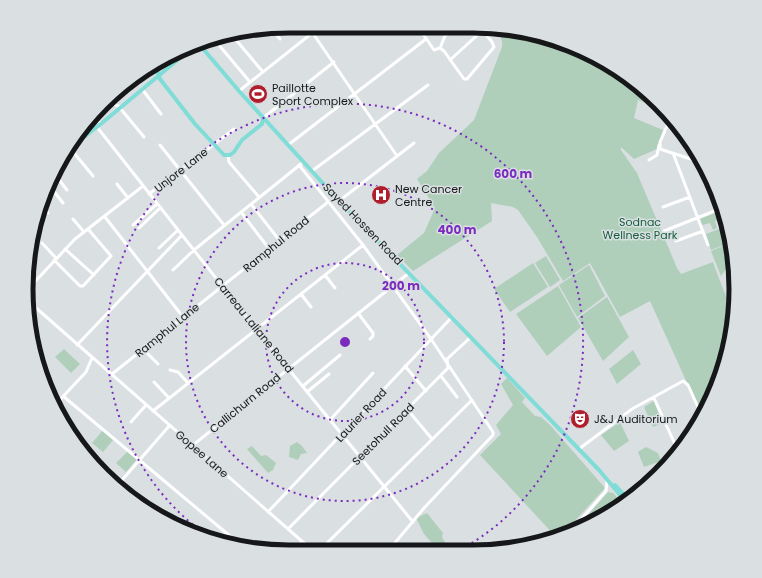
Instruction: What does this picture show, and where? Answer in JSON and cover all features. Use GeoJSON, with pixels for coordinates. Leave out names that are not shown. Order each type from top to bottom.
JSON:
{"type":"FeatureCollection","features":[{"type":"Feature","properties":{"kind":"main road","name":"Sayed Hossen Road"},"geometry":{"type":"LineString","coordinates":[[203,48],[263,118],[339,201],[624,495]]}},
{"type":"Feature","properties":{"kind":"main road"},"geometry":{"type":"LineString","coordinates":[[84,136],[98,127],[180,57]]}},
{"type":"Feature","properties":{"kind":"main road"},"geometry":{"type":"LineString","coordinates":[[157,70],[160,79],[195,124],[222,154],[228,155],[234,152],[242,140],[262,124],[263,118]]}},
{"type":"Feature","properties":{"kind":"main road"},"geometry":{"type":"LineString","coordinates":[[262,124],[270,125]]}},
{"type":"Feature","properties":{"kind":"main road","name":"Sayed Hossen Road"},"geometry":{"type":"LineString","coordinates":[[600,471],[622,497]]}},
{"type":"Feature","properties":{"kind":"street"},"geometry":{"type":"LineString","coordinates":[[239,91],[311,33]]}},
{"type":"Feature","properties":{"kind":"street"},"geometry":{"type":"LineString","coordinates":[[313,33],[376,122],[397,156]]}},
{"type":"Feature","properties":{"kind":"street"},"geometry":{"type":"LineString","coordinates":[[423,33],[434,50],[440,48]]}},
{"type":"Feature","properties":{"kind":"street"},"geometry":{"type":"LineString","coordinates":[[440,48],[444,36],[447,33]]}},
{"type":"Feature","properties":{"kind":"street"},"geometry":{"type":"LineString","coordinates":[[450,60],[479,33]]}},
{"type":"Feature","properties":{"kind":"street"},"geometry":{"type":"LineString","coordinates":[[276,34],[280,39]]}},
{"type":"Feature","properties":{"kind":"street"},"geometry":{"type":"LineString","coordinates":[[440,48],[444,51],[464,79],[467,79],[494,48],[492,42],[486,34]]}},
{"type":"Feature","properties":{"kind":"street"},"geometry":{"type":"LineString","coordinates":[[235,39],[263,72]]}},
{"type":"Feature","properties":{"kind":"street"},"geometry":{"type":"LineString","coordinates":[[288,145],[426,39]]}},
{"type":"Feature","properties":{"kind":"street"},"geometry":{"type":"LineString","coordinates":[[218,44],[250,82]]}},
{"type":"Feature","properties":{"kind":"street"},"geometry":{"type":"LineString","coordinates":[[263,118],[334,62]]}},
{"type":"Feature","properties":{"kind":"street"},"geometry":{"type":"LineString","coordinates":[[312,171],[376,122],[428,85]]}},
{"type":"Feature","properties":{"kind":"street"},"geometry":{"type":"LineString","coordinates":[[142,89],[161,114]]}},
{"type":"Feature","properties":{"kind":"street"},"geometry":{"type":"LineString","coordinates":[[112,104],[120,108],[144,137]]}},
{"type":"Feature","properties":{"kind":"street"},"geometry":{"type":"LineString","coordinates":[[96,122],[102,123]]}},
{"type":"Feature","properties":{"kind":"street"},"geometry":{"type":"LineString","coordinates":[[649,160],[657,155],[668,124]]}},
{"type":"Feature","properties":{"kind":"street","name":"Carreau Laliane Road"},"geometry":{"type":"LineString","coordinates":[[98,127],[256,329],[413,522]]}},
{"type":"Feature","properties":{"kind":"street","name":"Unjore Lane"},"geometry":{"type":"LineString","coordinates":[[149,194],[234,129]]}},
{"type":"Feature","properties":{"kind":"street"},"geometry":{"type":"LineString","coordinates":[[339,201],[414,142]]}},
{"type":"Feature","properties":{"kind":"street"},"geometry":{"type":"LineString","coordinates":[[160,146],[224,225]]}},
{"type":"Feature","properties":{"kind":"street"},"geometry":{"type":"LineString","coordinates":[[659,147],[694,160]]}},
{"type":"Feature","properties":{"kind":"street"},"geometry":{"type":"LineString","coordinates":[[73,152],[93,176]]}},
{"type":"Feature","properties":{"kind":"street"},"geometry":{"type":"LineString","coordinates":[[673,153],[708,245]]}},
{"type":"Feature","properties":{"kind":"street"},"geometry":{"type":"LineString","coordinates":[[228,155],[229,162],[259,197]]}},
{"type":"Feature","properties":{"kind":"street"},"geometry":{"type":"LineString","coordinates":[[173,270],[224,225],[304,162]]}},
{"type":"Feature","properties":{"kind":"street"},"geometry":{"type":"LineString","coordinates":[[299,165],[363,245],[431,339],[492,429],[493,435],[393,545]]}},
{"type":"Feature","properties":{"kind":"street"},"geometry":{"type":"LineString","coordinates":[[58,178],[68,190]]}},
{"type":"Feature","properties":{"kind":"street"},"geometry":{"type":"LineString","coordinates":[[117,184],[128,198]]}},
{"type":"Feature","properties":{"kind":"street"},"geometry":{"type":"LineString","coordinates":[[33,282],[55,259],[84,232],[143,186]]}},
{"type":"Feature","properties":{"kind":"street"},"geometry":{"type":"LineString","coordinates":[[53,190],[63,203]]}},
{"type":"Feature","properties":{"kind":"street"},"geometry":{"type":"LineString","coordinates":[[663,207],[690,197]]}},
{"type":"Feature","properties":{"kind":"street","name":"Ramphul Road"},"geometry":{"type":"LineString","coordinates":[[222,286],[270,250],[328,202]]}},
{"type":"Feature","properties":{"kind":"street"},"geometry":{"type":"LineString","coordinates":[[133,225],[157,204]]}},
{"type":"Feature","properties":{"kind":"street"},"geometry":{"type":"LineString","coordinates":[[251,204],[280,241]]}},
{"type":"Feature","properties":{"kind":"street"},"geometry":{"type":"LineString","coordinates":[[139,228],[160,208]]}},
{"type":"Feature","properties":{"kind":"street"},"geometry":{"type":"LineString","coordinates":[[664,231],[716,211]]}},
{"type":"Feature","properties":{"kind":"street"},"geometry":{"type":"LineString","coordinates":[[241,212],[270,250]]}},
{"type":"Feature","properties":{"kind":"street"},"geometry":{"type":"LineString","coordinates":[[105,217],[183,317]]}},
{"type":"Feature","properties":{"kind":"street"},"geometry":{"type":"LineString","coordinates":[[74,219],[84,232]]}},
{"type":"Feature","properties":{"kind":"street"},"geometry":{"type":"LineString","coordinates":[[42,243],[55,259],[82,286],[111,257],[88,229]]}},
{"type":"Feature","properties":{"kind":"street"},"geometry":{"type":"LineString","coordinates":[[159,248],[178,230]]}},
{"type":"Feature","properties":{"kind":"street"},"geometry":{"type":"LineString","coordinates":[[676,241],[703,231]]}},
{"type":"Feature","properties":{"kind":"street"},"geometry":{"type":"LineString","coordinates":[[77,345],[182,235]]}},
{"type":"Feature","properties":{"kind":"street"},"geometry":{"type":"LineString","coordinates":[[153,411],[363,245]]}},
{"type":"Feature","properties":{"kind":"street"},"geometry":{"type":"LineString","coordinates":[[66,249],[94,275]]}},
{"type":"Feature","properties":{"kind":"street","name":"Callichurn Road"},"geometry":{"type":"LineString","coordinates":[[193,445],[409,272]]}},
{"type":"Feature","properties":{"kind":"street"},"geometry":{"type":"LineString","coordinates":[[325,275],[335,288]]}},
{"type":"Feature","properties":{"kind":"street","name":"Ramphul Lane"},"geometry":{"type":"LineString","coordinates":[[112,374],[222,286]]}},
{"type":"Feature","properties":{"kind":"street"},"geometry":{"type":"LineString","coordinates":[[301,294],[311,307]]}},
{"type":"Feature","properties":{"kind":"street","name":"Gopee Lane"},"geometry":{"type":"LineString","coordinates":[[34,306],[306,545]]}},
{"type":"Feature","properties":{"kind":"street"},"geometry":{"type":"LineString","coordinates":[[358,313],[373,334],[370,339]]}},
{"type":"Feature","properties":{"kind":"street","name":"Laurier Road"},"geometry":{"type":"LineString","coordinates":[[268,512],[452,317]]}},
{"type":"Feature","properties":{"kind":"street","name":"Seetohull Road"},"geometry":{"type":"LineString","coordinates":[[288,529],[441,376],[448,368],[447,359],[471,337]]}},
{"type":"Feature","properties":{"kind":"street"},"geometry":{"type":"LineString","coordinates":[[144,349],[158,364]]}},
{"type":"Feature","properties":{"kind":"street"},"geometry":{"type":"LineString","coordinates":[[303,386],[340,355]]}},
{"type":"Feature","properties":{"kind":"street"},"geometry":{"type":"LineString","coordinates":[[58,401],[86,372],[92,358]]}},
{"type":"Feature","properties":{"kind":"street"},"geometry":{"type":"LineString","coordinates":[[405,366],[426,391]]}},
{"type":"Feature","properties":{"kind":"street"},"geometry":{"type":"LineString","coordinates":[[170,370],[178,372],[188,383]]}},
{"type":"Feature","properties":{"kind":"street"},"geometry":{"type":"LineString","coordinates":[[330,420],[373,373]]}},
{"type":"Feature","properties":{"kind":"street"},"geometry":{"type":"LineString","coordinates":[[307,392],[329,374]]}},
{"type":"Feature","properties":{"kind":"street"},"geometry":{"type":"LineString","coordinates":[[441,376],[457,397]]}},
{"type":"Feature","properties":{"kind":"street"},"geometry":{"type":"LineString","coordinates":[[578,449],[632,409],[683,381],[688,385],[699,409]]}},
{"type":"Feature","properties":{"kind":"street"},"geometry":{"type":"LineString","coordinates":[[154,382],[169,398]]}},
{"type":"Feature","properties":{"kind":"street"},"geometry":{"type":"LineString","coordinates":[[63,396],[233,538]]}},
{"type":"Feature","properties":{"kind":"street"},"geometry":{"type":"LineString","coordinates":[[654,398],[675,446]]}},
{"type":"Feature","properties":{"kind":"street"},"geometry":{"type":"LineString","coordinates":[[325,545],[472,400]]}},
{"type":"Feature","properties":{"kind":"street"},"geometry":{"type":"LineString","coordinates":[[131,422],[146,405]]}},
{"type":"Feature","properties":{"kind":"street"},"geometry":{"type":"LineString","coordinates":[[407,409],[432,438]]}},
{"type":"Feature","properties":{"kind":"street"},"geometry":{"type":"LineString","coordinates":[[121,482],[170,425]]}},
{"type":"Feature","properties":{"kind":"street"},"geometry":{"type":"LineString","coordinates":[[578,523],[606,491],[608,484],[605,477]]}},
{"type":"Feature","properties":{"kind":"street"},"geometry":{"type":"LineString","coordinates":[[606,491],[617,491]]}},
{"type":"Feature","properties":{"kind":"street"},"geometry":{"type":"LineString","coordinates":[[299,545],[302,541]]}},
{"type":"Feature","properties":{"kind":"green space","name":"Sodnac Wellness Park"},"geometry":{"type":"Polygon","coordinates":[[[500,35],[539,42],[571,52],[601,67],[629,86],[648,102],[648,104],[638,100],[634,118],[663,130],[657,149],[634,159],[621,147],[621,150],[637,173],[677,268],[681,274],[713,262],[728,301],[727,322],[720,355],[710,387],[699,409],[650,301],[620,317],[590,263],[563,281],[537,237],[518,210],[513,207],[491,203],[492,221],[413,271],[397,255],[424,233],[435,208],[417,179],[427,171],[439,153],[474,120],[502,47],[500,35]]]}},
{"type":"Feature","properties":{"kind":"green space"},"geometry":{"type":"Polygon","coordinates":[[[715,213],[718,220],[715,221],[717,228],[713,230],[710,223],[702,225],[700,219],[715,213]]]}},
{"type":"Feature","properties":{"kind":"green space"},"geometry":{"type":"Polygon","coordinates":[[[721,228],[725,244],[711,250],[706,234],[721,228]]]}},
{"type":"Feature","properties":{"kind":"green space"},"geometry":{"type":"Polygon","coordinates":[[[725,245],[728,267],[721,276],[711,251],[725,245]]]}},
{"type":"Feature","properties":{"kind":"green space"},"geometry":{"type":"Polygon","coordinates":[[[546,256],[560,280],[550,287],[535,263],[546,256]]]}},
{"type":"Feature","properties":{"kind":"green space"},"geometry":{"type":"Polygon","coordinates":[[[533,263],[548,287],[510,312],[494,289],[533,263]]]}},
{"type":"Feature","properties":{"kind":"green space"},"geometry":{"type":"Polygon","coordinates":[[[589,265],[605,296],[577,317],[559,285],[589,265]]]}},
{"type":"Feature","properties":{"kind":"green space"},"geometry":{"type":"Polygon","coordinates":[[[558,286],[581,327],[547,356],[516,314],[558,286]]]}},
{"type":"Feature","properties":{"kind":"green space"},"geometry":{"type":"Polygon","coordinates":[[[607,297],[629,337],[603,361],[578,318],[607,297]]]}},
{"type":"Feature","properties":{"kind":"green space"},"geometry":{"type":"Polygon","coordinates":[[[64,349],[80,364],[71,373],[55,357],[64,349]]]}},
{"type":"Feature","properties":{"kind":"green space"},"geometry":{"type":"Polygon","coordinates":[[[633,350],[641,364],[617,384],[609,369],[633,350]]]}},
{"type":"Feature","properties":{"kind":"green space"},"geometry":{"type":"Polygon","coordinates":[[[507,378],[525,398],[522,402],[535,416],[541,417],[550,425],[605,488],[570,526],[551,532],[480,455],[501,434],[496,425],[513,405],[501,384],[507,378]]]}},
{"type":"Feature","properties":{"kind":"green space"},"geometry":{"type":"Polygon","coordinates":[[[654,401],[662,423],[653,427],[644,407],[654,401]]]}},
{"type":"Feature","properties":{"kind":"green space"},"geometry":{"type":"Polygon","coordinates":[[[620,422],[629,441],[614,451],[601,435],[620,422]]]}},
{"type":"Feature","properties":{"kind":"green space"},"geometry":{"type":"Polygon","coordinates":[[[103,430],[114,439],[103,452],[92,443],[103,430]]]}},
{"type":"Feature","properties":{"kind":"green space"},"geometry":{"type":"Polygon","coordinates":[[[297,442],[307,453],[301,454],[298,460],[289,457],[290,446],[297,442]]]}},
{"type":"Feature","properties":{"kind":"green space"},"geometry":{"type":"Polygon","coordinates":[[[252,446],[261,456],[266,455],[276,463],[273,470],[268,473],[247,449],[252,446]]]}},
{"type":"Feature","properties":{"kind":"green space"},"geometry":{"type":"Polygon","coordinates":[[[646,447],[658,453],[661,461],[644,467],[638,452],[646,447]]]}},
{"type":"Feature","properties":{"kind":"green space"},"geometry":{"type":"Polygon","coordinates":[[[128,451],[137,459],[126,472],[116,463],[128,451]]]}},
{"type":"Feature","properties":{"kind":"green space"},"geometry":{"type":"Polygon","coordinates":[[[608,492],[613,493],[619,499],[601,511],[583,520],[608,492]]]}},
{"type":"Feature","properties":{"kind":"green space"},"geometry":{"type":"Polygon","coordinates":[[[427,513],[443,533],[442,537],[446,545],[434,545],[424,534],[416,518],[427,513]]]}},
{"type":"Feature","properties":{"kind":"place","name":"Paillotte Sport Complex"},"geometry":{"type":"Point","coordinates":[258,94]}},
{"type":"Feature","properties":{"kind":"place","name":"New Cancer Centre"},"geometry":{"type":"Point","coordinates":[381,195]}},
{"type":"Feature","properties":{"kind":"place","name":"J&J Auditorium"},"geometry":{"type":"Point","coordinates":[580,419]}}]}
